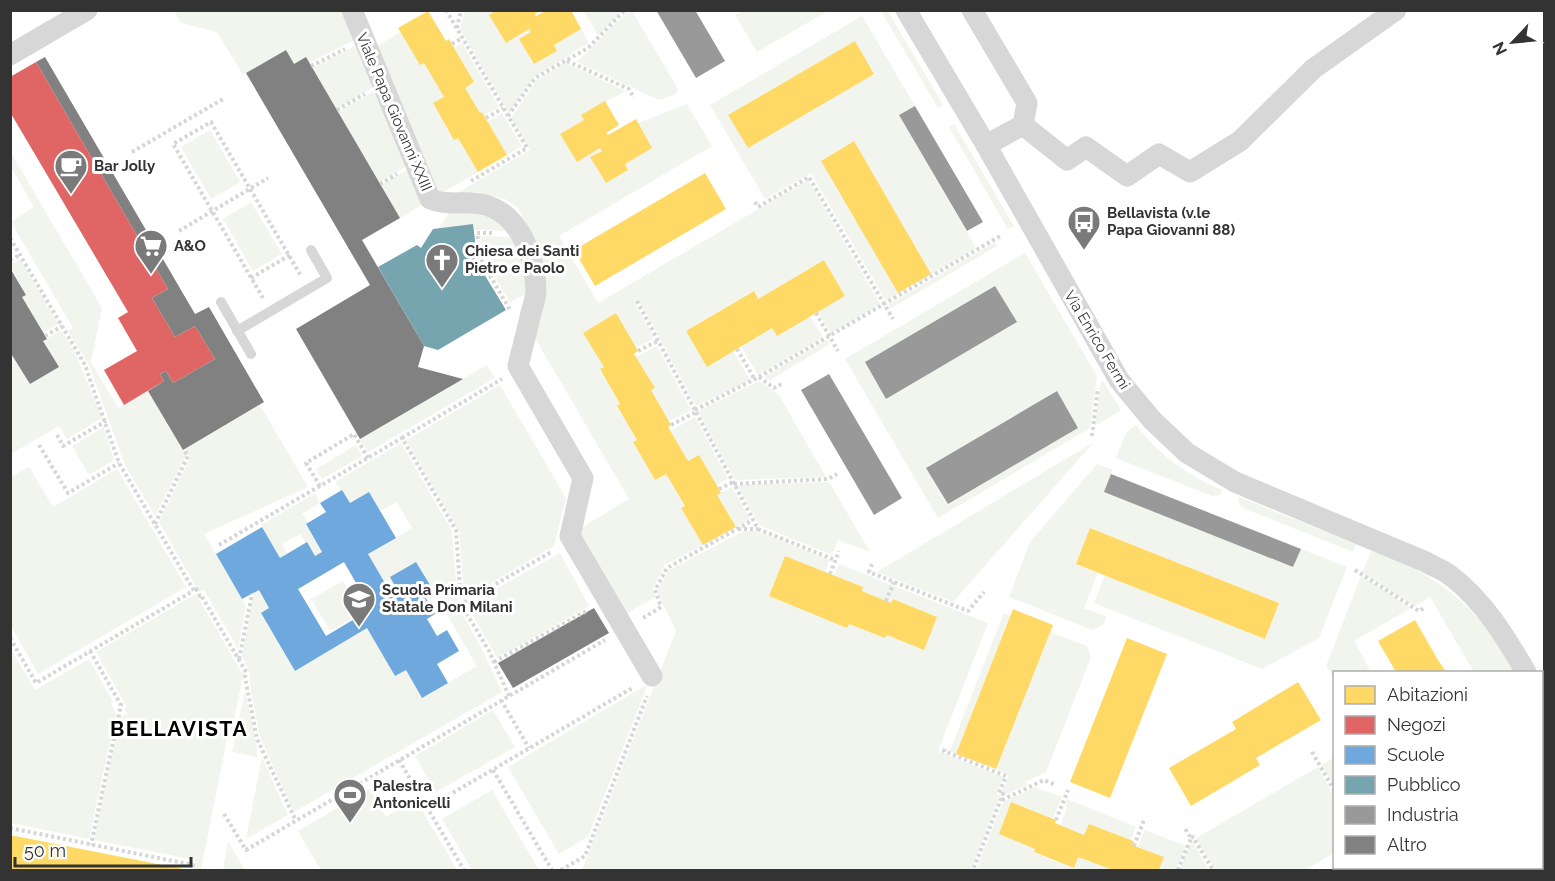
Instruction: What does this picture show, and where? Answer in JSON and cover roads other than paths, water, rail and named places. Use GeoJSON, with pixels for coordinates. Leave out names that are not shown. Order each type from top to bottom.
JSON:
{"type":"FeatureCollection","features":[{"type":"Feature","properties":{"kind":"street"},"geometry":{"type":"LineString","coordinates":[[10,55],[87,10]]}},
{"type":"Feature","properties":{"kind":"street","name":"Viale Papa Giovanni XXIII"},"geometry":{"type":"LineString","coordinates":[[352,10],[430,199],[438,203],[469,203],[489,206],[507,217],[521,234],[531,258],[536,291],[518,366],[583,478],[570,536],[652,676]]}},
{"type":"Feature","properties":{"kind":"street","name":"Via Enrico Fermi"},"geometry":{"type":"LineString","coordinates":[[906,10],[986,145],[1113,371],[1140,407],[1186,453],[1235,482],[1426,562],[1451,576],[1475,598],[1503,632],[1525,671]]}},
{"type":"Feature","properties":{"kind":"street"},"geometry":{"type":"LineString","coordinates":[[972,10],[1027,103],[1023,125]]}},
{"type":"Feature","properties":{"kind":"street"},"geometry":{"type":"LineString","coordinates":[[1023,125],[1066,160],[1086,147],[1127,176],[1159,154],[1190,171],[1240,141],[1313,69],[1396,10]]}},
{"type":"Feature","properties":{"kind":"street"},"geometry":{"type":"LineString","coordinates":[[986,145],[1023,125]]}},
{"type":"Feature","properties":{"kind":"lane"},"geometry":{"type":"LineString","coordinates":[[237,331],[327,278],[311,250]]}},
{"type":"Feature","properties":{"kind":"lane"},"geometry":{"type":"LineString","coordinates":[[221,302],[251,354]]}},
{"type":"Feature","properties":{"kind":"place","name":"Bar Jolly"},"geometry":{"type":"Point","coordinates":[71,195]}},
{"type":"Feature","properties":{"kind":"place","name":"Bellavista (v.le Papa Giovanni 88)"},"geometry":{"type":"Point","coordinates":[1084,251]}},
{"type":"Feature","properties":{"kind":"place","name":"A&O"},"geometry":{"type":"Point","coordinates":[151,275]}},
{"type":"Feature","properties":{"kind":"place","name":"Chiesa dei Santi Pietro e Paolo"},"geometry":{"type":"Point","coordinates":[442,289]}},
{"type":"Feature","properties":{"kind":"place","name":"Scuola Primaria Statale Don Milani"},"geometry":{"type":"Point","coordinates":[359,628]}},
{"type":"Feature","properties":{"kind":"place","name":"Palestra Antonicelli"},"geometry":{"type":"Point","coordinates":[350,824]}},
{"type":"Feature","properties":{"kind":"district","name":"BELLAVISTA"},"geometry":{"type":"Point","coordinates":[179,728]}}]}
